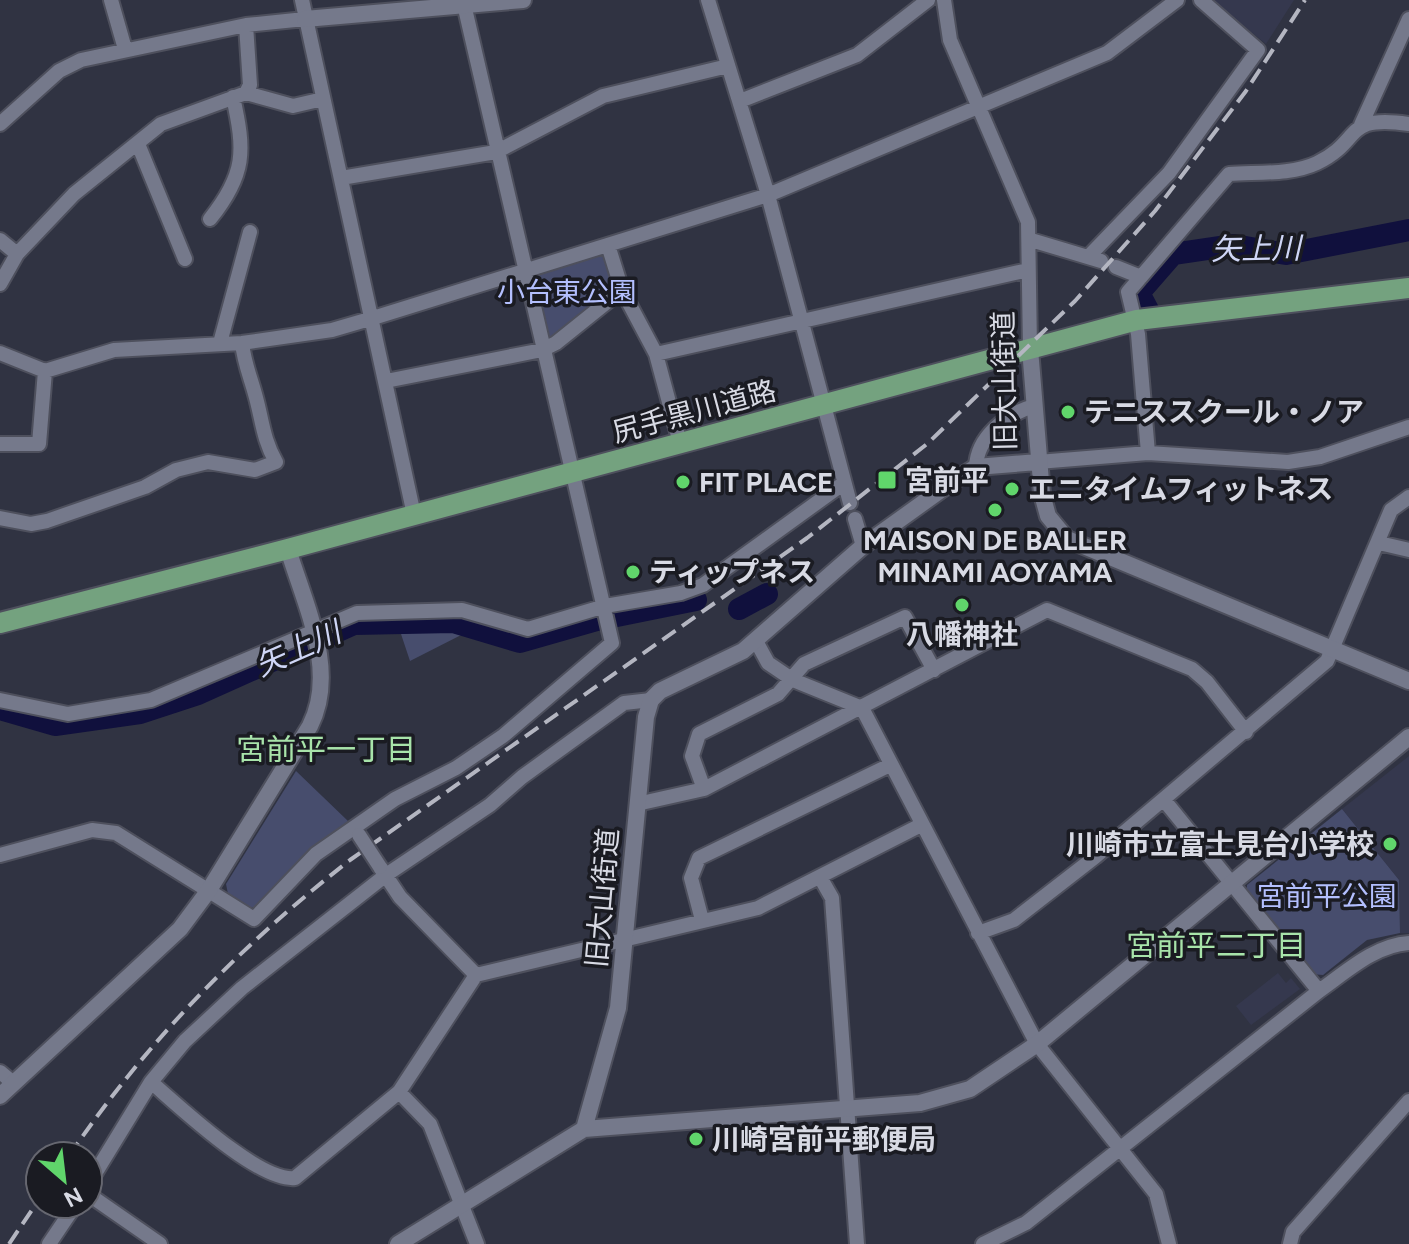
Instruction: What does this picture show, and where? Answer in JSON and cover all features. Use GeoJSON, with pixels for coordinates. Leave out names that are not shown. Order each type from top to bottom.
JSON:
{"type":"FeatureCollection","features":[{"type":"Feature","properties":{"kind":"main road","name":"尻手黒川道路"},"geometry":{"type":"LineString","coordinates":[[0,623],[825,406],[1137,320],[1409,288]]}},
{"type":"Feature","properties":{"kind":"street"},"geometry":{"type":"LineString","coordinates":[[111,0],[125,49]]}},
{"type":"Feature","properties":{"kind":"street"},"geometry":{"type":"LineString","coordinates":[[302,0],[414,515]]}},
{"type":"Feature","properties":{"kind":"street"},"geometry":{"type":"LineString","coordinates":[[0,124],[59,71],[81,60],[125,49],[246,25],[523,0]]}},
{"type":"Feature","properties":{"kind":"street"},"geometry":{"type":"LineString","coordinates":[[708,0],[768,195],[850,503]]}},
{"type":"Feature","properties":{"kind":"street"},"geometry":{"type":"LineString","coordinates":[[740,101],[857,55],[928,0]]}},
{"type":"Feature","properties":{"kind":"street","name":"旧大山街道"},"geometry":{"type":"LineString","coordinates":[[584,1129],[618,1008],[646,717],[651,700],[660,691],[756,641],[863,546],[976,467],[1038,462],[1030,349],[1028,270],[1031,240],[1028,222],[950,40],[944,0]]}},
{"type":"Feature","properties":{"kind":"street"},"geometry":{"type":"LineString","coordinates":[[0,353],[45,371],[114,350],[242,343],[332,330],[373,318],[768,195],[1107,53],[1177,0]]}},
{"type":"Feature","properties":{"kind":"street"},"geometry":{"type":"LineString","coordinates":[[1031,240],[1095,259],[1169,173],[1258,50],[1201,0]]}},
{"type":"Feature","properties":{"kind":"street"},"geometry":{"type":"LineString","coordinates":[[0,855],[92,830],[116,833],[254,919],[316,854],[503,736],[612,643],[523,271],[464,3]]}},
{"type":"Feature","properties":{"kind":"street"},"geometry":{"type":"LineString","coordinates":[[1361,125],[1409,19]]}},
{"type":"Feature","properties":{"kind":"street"},"geometry":{"type":"LineString","coordinates":[[0,284],[17,254],[74,194],[161,124],[239,95],[250,85],[246,25]]}},
{"type":"Feature","properties":{"kind":"street"},"geometry":{"type":"LineString","coordinates":[[341,178],[496,152],[603,96],[728,66]]}},
{"type":"Feature","properties":{"kind":"street"},"geometry":{"type":"LineString","coordinates":[[239,95],[293,106],[323,99]]}},
{"type":"Feature","properties":{"kind":"street"},"geometry":{"type":"LineString","coordinates":[[210,219],[242,167],[239,95]]}},
{"type":"Feature","properties":{"kind":"street"},"geometry":{"type":"LineString","coordinates":[[1148,453],[1137,320],[1128,292],[1229,174],[1302,169],[1320,162],[1361,125],[1378,119],[1409,124]]}},
{"type":"Feature","properties":{"kind":"street"},"geometry":{"type":"LineString","coordinates":[[138,144],[185,259]]}},
{"type":"Feature","properties":{"kind":"street"},"geometry":{"type":"LineString","coordinates":[[220,343],[250,232]]}},
{"type":"Feature","properties":{"kind":"street"},"geometry":{"type":"LineString","coordinates":[[0,240],[17,254]]}},
{"type":"Feature","properties":{"kind":"street"},"geometry":{"type":"LineString","coordinates":[[608,245],[622,290],[656,354],[680,443]]}},
{"type":"Feature","properties":{"kind":"street"},"geometry":{"type":"LineString","coordinates":[[1116,267],[1141,277]]}},
{"type":"Feature","properties":{"kind":"street"},"geometry":{"type":"LineString","coordinates":[[656,354],[1028,270]]}},
{"type":"Feature","properties":{"kind":"street"},"geometry":{"type":"LineString","coordinates":[[386,381],[542,350],[622,290]]}},
{"type":"Feature","properties":{"kind":"street"},"geometry":{"type":"LineString","coordinates":[[0,518],[31,524],[47,521],[133,492],[176,470],[208,462],[255,470],[276,462],[265,443],[254,391],[246,373],[242,343]]}},
{"type":"Feature","properties":{"kind":"street"},"geometry":{"type":"LineString","coordinates":[[0,444],[39,444],[45,371]]}},
{"type":"Feature","properties":{"kind":"street"},"geometry":{"type":"LineString","coordinates":[[976,467],[980,444],[1005,422],[1034,406]]}},
{"type":"Feature","properties":{"kind":"street"},"geometry":{"type":"LineString","coordinates":[[1409,427],[1320,457],[1288,462],[1148,453],[1038,462],[1048,516],[1067,539],[1409,681]]}},
{"type":"Feature","properties":{"kind":"street"},"geometry":{"type":"LineString","coordinates":[[0,700],[68,714],[151,700],[314,636],[357,613],[462,610],[528,629],[607,615],[703,585],[844,483]]}},
{"type":"Feature","properties":{"kind":"street"},"geometry":{"type":"LineString","coordinates":[[978,933],[1014,920],[1164,800],[1327,661],[1391,510],[1409,497]]}},
{"type":"Feature","properties":{"kind":"street"},"geometry":{"type":"LineString","coordinates":[[855,519],[863,546]]}},
{"type":"Feature","properties":{"kind":"street"},"geometry":{"type":"LineString","coordinates":[[1379,543],[1409,550]]}},
{"type":"Feature","properties":{"kind":"street"},"geometry":{"type":"LineString","coordinates":[[0,1096],[6,1077],[180,929],[209,890],[318,710],[323,675],[288,549]]}},
{"type":"Feature","properties":{"kind":"street"},"geometry":{"type":"LineString","coordinates":[[637,804],[704,789],[1047,610],[1192,669],[1207,682],[1246,732]]}},
{"type":"Feature","properties":{"kind":"street"},"geometry":{"type":"LineString","coordinates":[[704,789],[692,756],[699,734],[778,694],[804,664],[905,617],[934,670]]}},
{"type":"Feature","properties":{"kind":"street"},"geometry":{"type":"LineString","coordinates":[[756,641],[768,663],[793,680],[862,708],[1037,1044],[1156,1194],[1169,1244]]}},
{"type":"Feature","properties":{"kind":"street"},"geometry":{"type":"LineString","coordinates":[[104,1159],[151,1082],[185,1041],[242,988],[383,871],[490,805],[522,777],[624,703],[651,700]]}},
{"type":"Feature","properties":{"kind":"street"},"geometry":{"type":"LineString","coordinates":[[398,1244],[584,1129],[944,1099],[996,1075],[1409,737]]}},
{"type":"Feature","properties":{"kind":"street"},"geometry":{"type":"LineString","coordinates":[[702,920],[691,878],[699,858],[890,765]]}},
{"type":"Feature","properties":{"kind":"street"},"geometry":{"type":"LineString","coordinates":[[1164,800],[1319,991]]}},
{"type":"Feature","properties":{"kind":"street"},"geometry":{"type":"LineString","coordinates":[[151,1082],[203,1128],[283,1180],[306,1173],[399,1092],[476,975],[758,908],[921,825]]}},
{"type":"Feature","properties":{"kind":"street"},"geometry":{"type":"LineString","coordinates":[[356,831],[400,897],[476,975]]}},
{"type":"Feature","properties":{"kind":"street"},"geometry":{"type":"LineString","coordinates":[[820,877],[832,898],[857,1244]]}},
{"type":"Feature","properties":{"kind":"street"},"geometry":{"type":"LineString","coordinates":[[983,1244],[1026,1223],[1319,991],[1366,958],[1391,946],[1409,943]]}},
{"type":"Feature","properties":{"kind":"street"},"geometry":{"type":"LineString","coordinates":[[399,1092],[430,1124],[459,1206],[477,1244]]}},
{"type":"Feature","properties":{"kind":"street"},"geometry":{"type":"LineString","coordinates":[[1290,1244],[1293,1232],[1409,1101]]}},
{"type":"Feature","properties":{"kind":"street"},"geometry":{"type":"LineString","coordinates":[[104,1205],[160,1244]]}},
{"type":"Feature","properties":{"kind":"street"},"geometry":{"type":"LineString","coordinates":[[49,1244],[65,1220]]}},
{"type":"Feature","properties":{"kind":"shaded area"},"geometry":{"type":"Polygon","coordinates":[[[1211,0],[1294,0],[1266,44],[1211,0]]]}},
{"type":"Feature","properties":{"kind":"shaded area","name":"川崎市立富士見台小学校"},"geometry":{"type":"Polygon","coordinates":[[[1409,756],[1409,933],[1400,933],[1399,880],[1342,809],[1409,756]]]}},
{"type":"Feature","properties":{"kind":"shaded area"},"geometry":{"type":"Polygon","coordinates":[[[1278,973],[1286,983],[1291,978],[1300,989],[1251,1025],[1236,1006],[1278,973]]]}},
{"type":"Feature","properties":{"kind":"green space","name":"小台東公園"},"geometry":{"type":"Polygon","coordinates":[[[599,252],[607,257],[615,285],[611,295],[554,340],[547,339],[532,279],[537,271],[599,252]]]}},
{"type":"Feature","properties":{"kind":"green space"},"geometry":{"type":"Polygon","coordinates":[[[453,624],[469,631],[410,661],[399,628],[453,624]]]}},
{"type":"Feature","properties":{"kind":"green space"},"geometry":{"type":"Polygon","coordinates":[[[296,771],[348,821],[308,853],[260,905],[251,908],[228,894],[226,884],[296,771]]]}},
{"type":"Feature","properties":{"kind":"green space","name":"宮前平公園"},"geometry":{"type":"Polygon","coordinates":[[[1342,809],[1399,880],[1400,933],[1367,940],[1323,975],[1311,974],[1247,895],[1247,885],[1342,809]]]}},
{"type":"Feature","properties":{"kind":"waterway","name":"矢上川"},"geometry":{"type":"LineString","coordinates":[[1148,310],[1139,293],[1173,254],[1234,245],[1286,254],[1409,230]]}},
{"type":"Feature","properties":{"kind":"waterway","name":"矢上川"},"geometry":{"type":"LineString","coordinates":[[739,609],[767,594]]}},
{"type":"Feature","properties":{"kind":"waterway","name":"矢上川"},"geometry":{"type":"LineString","coordinates":[[0,709],[55,725],[140,713],[198,694],[354,624],[453,622],[520,642],[597,620],[696,600]]}},
{"type":"Feature","properties":{"kind":"railway"},"geometry":{"type":"LineString","coordinates":[[80,1140],[130,1073],[198,997],[271,926],[350,860],[807,538],[927,444],[1075,301],[1155,211],[1246,91],[1305,0]]}},
{"type":"Feature","properties":{"kind":"railway"},"geometry":{"type":"LineString","coordinates":[[9,1244],[25,1220]]}},
{"type":"Feature","properties":{"kind":"place","name":"テニススクール・ノア"},"geometry":{"type":"Point","coordinates":[1068,412]}},
{"type":"Feature","properties":{"kind":"place","name":"宮前平"},"geometry":{"type":"Point","coordinates":[887,480]}},
{"type":"Feature","properties":{"kind":"place","name":"FIT PLACE"},"geometry":{"type":"Point","coordinates":[683,482]}},
{"type":"Feature","properties":{"kind":"place","name":"エニタイムフィットネス"},"geometry":{"type":"Point","coordinates":[1012,489]}},
{"type":"Feature","properties":{"kind":"place","name":"MAISON DE BALLER MINAMI AOYAMA"},"geometry":{"type":"Point","coordinates":[995,510]}},
{"type":"Feature","properties":{"kind":"place","name":"ティップネス"},"geometry":{"type":"Point","coordinates":[633,572]}},
{"type":"Feature","properties":{"kind":"place","name":"八幡神社"},"geometry":{"type":"Point","coordinates":[962,605]}},
{"type":"Feature","properties":{"kind":"place","name":"川崎市立富士見台小学校"},"geometry":{"type":"Point","coordinates":[1390,844]}},
{"type":"Feature","properties":{"kind":"place","name":"川崎宮前平郵便局"},"geometry":{"type":"Point","coordinates":[696,1139]}},
{"type":"Feature","properties":{"kind":"district","name":"宮前平一丁目"},"geometry":{"type":"Point","coordinates":[326,750]}},
{"type":"Feature","properties":{"kind":"district","name":"宮前平二丁目"},"geometry":{"type":"Point","coordinates":[1216,946]}}]}
